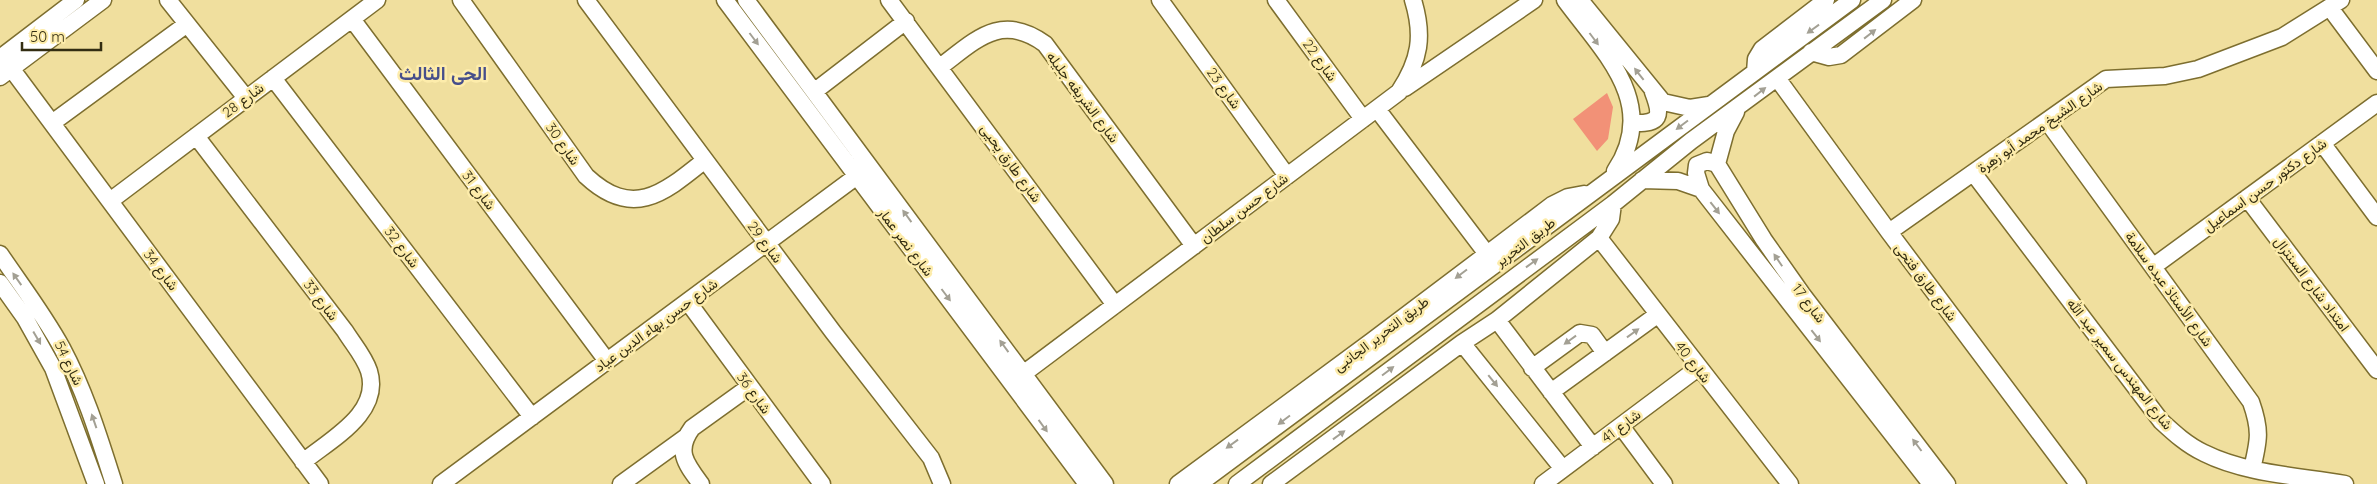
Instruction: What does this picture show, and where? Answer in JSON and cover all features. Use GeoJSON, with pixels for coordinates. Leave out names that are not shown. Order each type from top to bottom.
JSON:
{"type":"FeatureCollection","features":[{"type":"Feature","properties":{"kind":"street"},"geometry":{"type":"LineString","coordinates":[[3,65],[76,0]]}},
{"type":"Feature","properties":{"kind":"street"},"geometry":{"type":"LineString","coordinates":[[3,65],[103,0]]}},
{"type":"Feature","properties":{"kind":"street"},"geometry":{"type":"LineString","coordinates":[[168,0],[246,98]]}},
{"type":"Feature","properties":{"kind":"street","name":"شارع 28"},"geometry":{"type":"LineString","coordinates":[[110,201],[377,0]]}},
{"type":"Feature","properties":{"kind":"street","name":"شارع 30"},"geometry":{"type":"LineString","coordinates":[[461,0],[586,176],[599,188],[614,196],[630,199],[647,198],[661,193],[704,160]]}},
{"type":"Feature","properties":{"kind":"street","name":"شارع 29"},"geometry":{"type":"LineString","coordinates":[[586,0],[704,160],[931,458],[942,484]]}},
{"type":"Feature","properties":{"kind":"street","name":"شارع نصر عمار"},"geometry":{"type":"LineString","coordinates":[[725,0],[857,176],[1017,378],[1105,484]]}},
{"type":"Feature","properties":{"kind":"street","name":"شارع نصر عمار"},"geometry":{"type":"LineString","coordinates":[[746,0],[871,166],[1017,378],[1087,484]]}},
{"type":"Feature","properties":{"kind":"street","name":"شارع طارق يحيى"},"geometry":{"type":"LineString","coordinates":[[889,0],[1115,305]]}},
{"type":"Feature","properties":{"kind":"street","name":"شارع 23"},"geometry":{"type":"LineString","coordinates":[[1160,0],[1288,176]]}},
{"type":"Feature","properties":{"kind":"street","name":"شارع 22"},"geometry":{"type":"LineString","coordinates":[[1276,0],[1363,119]]}},
{"type":"Feature","properties":{"kind":"street","name":"شارع حسن سلطان"},"geometry":{"type":"LineString","coordinates":[[1017,378],[1399,92],[1410,76],[1417,57],[1420,38],[1418,18],[1413,0]]}},
{"type":"Feature","properties":{"kind":"street"},"geometry":{"type":"LineString","coordinates":[[1399,92],[1534,0]]}},
{"type":"Feature","properties":{"kind":"street"},"geometry":{"type":"LineString","coordinates":[[1565,0],[1617,69],[1631,104],[1633,123],[1623,159],[1609,180]]}},
{"type":"Feature","properties":{"kind":"street"},"geometry":{"type":"LineString","coordinates":[[1580,0],[1663,102],[1690,108],[1709,105]]}},
{"type":"Feature","properties":{"kind":"street"},"geometry":{"type":"LineString","coordinates":[[1755,72],[1756,59],[1762,49],[1826,0]]}},
{"type":"Feature","properties":{"kind":"street","name":"طريق التحرير"},"geometry":{"type":"LineString","coordinates":[[1237,484],[1613,204],[1691,141],[1883,0]]}},
{"type":"Feature","properties":{"kind":"street"},"geometry":{"type":"LineString","coordinates":[[1811,52],[1829,57],[1841,55],[1913,0]]}},
{"type":"Feature","properties":{"kind":"street"},"geometry":{"type":"LineString","coordinates":[[1609,180],[1850,1],[1857,6],[1861,16]]}},
{"type":"Feature","properties":{"kind":"street"},"geometry":{"type":"LineString","coordinates":[[2335,4],[2377,71]]}},
{"type":"Feature","properties":{"kind":"street","name":"شارع الشيخ محمد أبو زهرة"},"geometry":{"type":"LineString","coordinates":[[1889,232],[1974,174],[2106,79],[2165,76],[2198,69],[2282,37],[2335,4]]}},
{"type":"Feature","properties":{"kind":"street","name":"شارع 31"},"geometry":{"type":"LineString","coordinates":[[352,18],[607,361]]}},
{"type":"Feature","properties":{"kind":"street"},"geometry":{"type":"LineString","coordinates":[[814,91],[906,21]]}},
{"type":"Feature","properties":{"kind":"street"},"geometry":{"type":"LineString","coordinates":[[52,124],[187,24]]}},
{"type":"Feature","properties":{"kind":"street","name":"شارع الشريفه جليله"},"geometry":{"type":"LineString","coordinates":[[940,67],[983,35],[999,29],[1015,29],[1031,34],[1044,44],[1194,246]]}},
{"type":"Feature","properties":{"kind":"street","name":"شارع 34"},"geometry":{"type":"LineString","coordinates":[[3,65],[52,124],[320,484]]}},
{"type":"Feature","properties":{"kind":"street","name":"شارع 32"},"geometry":{"type":"LineString","coordinates":[[273,78],[532,417]]}},
{"type":"Feature","properties":{"kind":"street","name":"شارع طارق فتحى"},"geometry":{"type":"LineString","coordinates":[[1777,78],[1889,232],[2078,484]]}},
{"type":"Feature","properties":{"kind":"street"},"geometry":{"type":"LineString","coordinates":[[1633,123],[1654,122],[1657,117],[1658,104],[1653,92]]}},
{"type":"Feature","properties":{"kind":"street","name":"شارع دكتور حسن اسماعيل"},"geometry":{"type":"LineString","coordinates":[[2154,266],[2377,103]]}},
{"type":"Feature","properties":{"kind":"street"},"geometry":{"type":"LineString","coordinates":[[1701,189],[1696,173],[1697,165],[1707,161],[1717,164],[1726,131],[1738,108]]}},
{"type":"Feature","properties":{"kind":"street"},"geometry":{"type":"LineString","coordinates":[[1377,109],[1491,259],[1501,276],[1512,278]]}},
{"type":"Feature","properties":{"kind":"street","name":"شارع الأستاذ عبده سلامة"},"geometry":{"type":"LineString","coordinates":[[2047,120],[2251,402],[2259,424],[2258,446],[2252,469]]}},
{"type":"Feature","properties":{"kind":"street","name":"شارع 33"},"geometry":{"type":"LineString","coordinates":[[196,136],[345,331],[368,370],[371,382],[370,394],[360,415],[303,462]]}},
{"type":"Feature","properties":{"kind":"street"},"geometry":{"type":"LineString","coordinates":[[2322,143],[2377,217]]}},
{"type":"Feature","properties":{"kind":"street","name":"شارع 17"},"geometry":{"type":"LineString","coordinates":[[1717,164],[1796,286],[1947,484]]}},
{"type":"Feature","properties":{"kind":"street","name":"شارع حسن بهاء الدين عياد"},"geometry":{"type":"LineString","coordinates":[[451,481],[532,417],[871,166]]}},
{"type":"Feature","properties":{"kind":"street","name":"شارع المهندس سمير عبد الله"},"geometry":{"type":"LineString","coordinates":[[1974,174],[2161,421],[2180,438],[2202,453],[2227,463],[2252,469],[2345,484]]}},
{"type":"Feature","properties":{"kind":"street","name":"طريق التحرير الجانبى"},"geometry":{"type":"LineString","coordinates":[[1179,483],[1372,342],[1491,259],[1560,200],[1589,194],[1609,180]]}},
{"type":"Feature","properties":{"kind":"street"},"geometry":{"type":"LineString","coordinates":[[1642,180],[1678,181],[1701,189]]}},
{"type":"Feature","properties":{"kind":"street","name":"شارع 17"},"geometry":{"type":"LineString","coordinates":[[1701,189],[1931,484]]}},
{"type":"Feature","properties":{"kind":"street","name":"امتداد شارع السنترال"},"geometry":{"type":"LineString","coordinates":[[2247,198],[2377,370]]}},
{"type":"Feature","properties":{"kind":"street"},"geometry":{"type":"LineString","coordinates":[[1271,484],[1401,390],[1462,343],[1497,320],[1599,238],[1611,219],[1613,204]]}},
{"type":"Feature","properties":{"kind":"street","name":"شارع 40"},"geometry":{"type":"LineString","coordinates":[[1599,238],[1698,368],[1790,484]]}},
{"type":"Feature","properties":{"kind":"street","name":"شارع 54"},"geometry":{"type":"LineString","coordinates":[[0,254],[62,347],[92,414],[114,484]]}},
{"type":"Feature","properties":{"kind":"street","name":"طريق التحرير"},"geometry":{"type":"LineString","coordinates":[[1202,481],[1463,288],[1491,259]]}},
{"type":"Feature","properties":{"kind":"street","name":"شارع 54"},"geometry":{"type":"LineString","coordinates":[[0,283],[26,318],[53,368],[96,484]]}},
{"type":"Feature","properties":{"kind":"street"},"geometry":{"type":"LineString","coordinates":[[1463,288],[1476,293],[1481,302]]}},
{"type":"Feature","properties":{"kind":"street","name":"شارع 36"},"geometry":{"type":"LineString","coordinates":[[688,302],[748,387],[822,484]]}},
{"type":"Feature","properties":{"kind":"street"},"geometry":{"type":"LineString","coordinates":[[1551,392],[1658,315]]}},
{"type":"Feature","properties":{"kind":"street"},"geometry":{"type":"LineString","coordinates":[[1497,320],[1593,447]]}},
{"type":"Feature","properties":{"kind":"street"},"geometry":{"type":"LineString","coordinates":[[1532,368],[1580,333],[1592,335],[1605,353]]}},
{"type":"Feature","properties":{"kind":"street"},"geometry":{"type":"LineString","coordinates":[[1360,364],[1372,342]]}},
{"type":"Feature","properties":{"kind":"street"},"geometry":{"type":"LineString","coordinates":[[1462,343],[1553,479]]}},
{"type":"Feature","properties":{"kind":"street","name":"شارع 41"},"geometry":{"type":"LineString","coordinates":[[1553,479],[1698,368]]}},
{"type":"Feature","properties":{"kind":"street"},"geometry":{"type":"LineString","coordinates":[[700,484],[684,458],[683,447],[686,437],[692,428],[748,387]]}},
{"type":"Feature","properties":{"kind":"street"},"geometry":{"type":"LineString","coordinates":[[1348,401],[1401,390]]}},
{"type":"Feature","properties":{"kind":"street"},"geometry":{"type":"LineString","coordinates":[[1621,426],[1664,484]]}},
{"type":"Feature","properties":{"kind":"street"},"geometry":{"type":"LineString","coordinates":[[620,484],[686,437]]}},
{"type":"Feature","properties":{"kind":"street"},"geometry":{"type":"LineString","coordinates":[[88,464],[94,467],[101,465],[106,457]]}},
{"type":"Feature","properties":{"kind":"street"},"geometry":{"type":"LineString","coordinates":[[1179,483],[1202,481]]}},
{"type":"Feature","properties":{"kind":"shaded area"},"geometry":{"type":"Polygon","coordinates":[[[1607,93],[1613,107],[1608,139],[1597,151],[1573,119],[1607,93]]]}},
{"type":"Feature","properties":{"kind":"district","name":"الحى الثالث"},"geometry":{"type":"Point","coordinates":[443,73]}}]}
